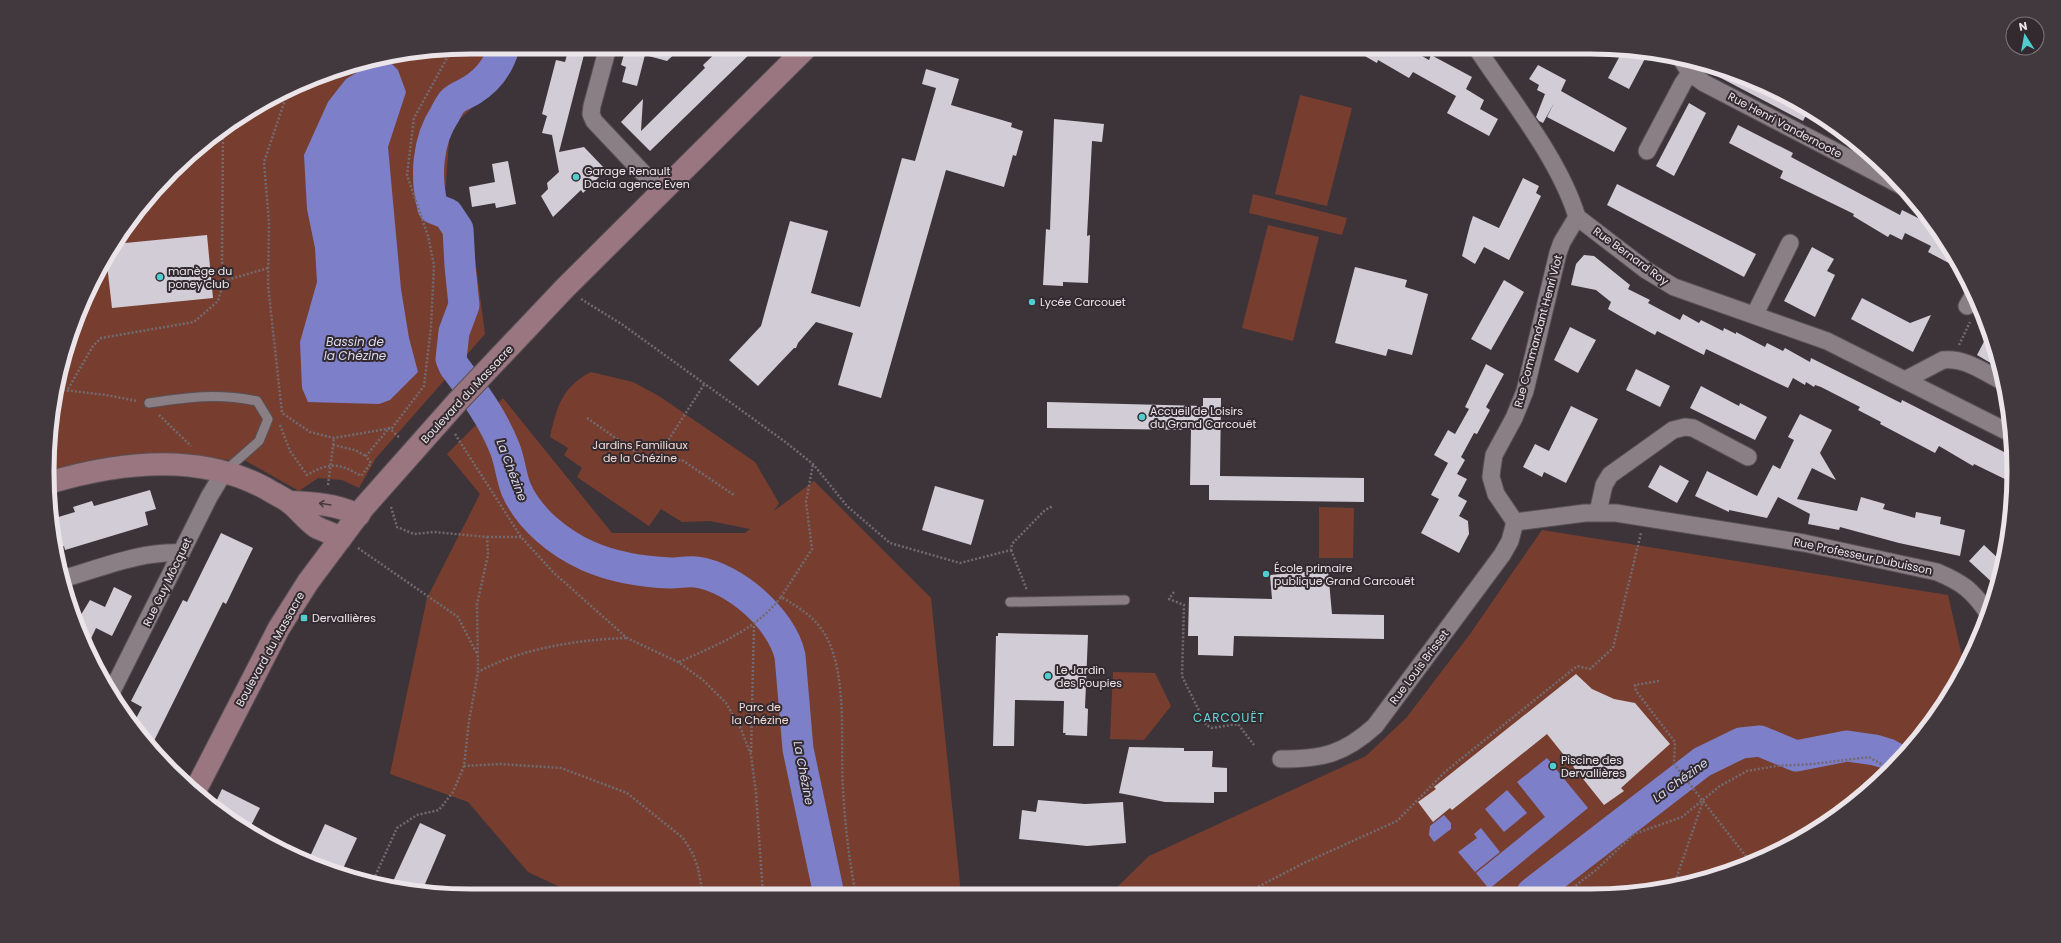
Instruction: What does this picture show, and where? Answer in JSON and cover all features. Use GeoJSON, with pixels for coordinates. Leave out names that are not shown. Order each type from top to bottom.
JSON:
{"type":"FeatureCollection","features":[{"type":"Feature","properties":{"kind":"main road","name":"Boulevard du Massacre"},"geometry":{"type":"LineString","coordinates":[[197,786],[279,628],[308,582],[349,543],[358,515],[374,494],[458,401],[564,289],[800,54]]}},
{"type":"Feature","properties":{"kind":"main road"},"geometry":{"type":"LineString","coordinates":[[54,481],[76,475],[123,466],[172,463],[224,472],[246,479],[289,502],[317,527],[349,543]]}},
{"type":"Feature","properties":{"kind":"main road"},"geometry":{"type":"LineString","coordinates":[[289,502],[319,503],[336,506],[358,515]]}},
{"type":"Feature","properties":{"kind":"street"},"geometry":{"type":"LineString","coordinates":[[606,54],[591,114],[594,121],[661,192]]}},
{"type":"Feature","properties":{"kind":"street"},"geometry":{"type":"LineString","coordinates":[[1481,54],[1552,162],[1571,197],[1577,217]]}},
{"type":"Feature","properties":{"kind":"street","name":"Rue Henri Vandernoote"},"geometry":{"type":"LineString","coordinates":[[1685,65],[1690,73],[1704,83],[1887,178]]}},
{"type":"Feature","properties":{"kind":"street"},"geometry":{"type":"LineString","coordinates":[[1647,151],[1683,83],[1690,73]]}},
{"type":"Feature","properties":{"kind":"street","name":"Rue Bernard Roy"},"geometry":{"type":"LineString","coordinates":[[1577,217],[1646,270],[1674,287],[1755,314],[1827,341],[2004,430]]}},
{"type":"Feature","properties":{"kind":"street","name":"Rue Commandant Henri Viot"},"geometry":{"type":"LineString","coordinates":[[1515,522],[1496,494],[1491,477],[1492,468],[1496,450],[1514,418],[1525,391],[1558,253],[1562,242],[1577,217]]}},
{"type":"Feature","properties":{"kind":"street"},"geometry":{"type":"LineString","coordinates":[[1755,314],[1790,243]]}},
{"type":"Feature","properties":{"kind":"street"},"geometry":{"type":"LineString","coordinates":[[1905,380],[1943,360],[1949,359],[1965,363],[1996,378]]}},
{"type":"Feature","properties":{"kind":"street"},"geometry":{"type":"LineString","coordinates":[[1515,522],[1598,512],[1604,485],[1610,475],[1673,430],[1685,427],[1693,428],[1748,457]]}},
{"type":"Feature","properties":{"kind":"street","name":"Rue Guy Môcquet"},"geometry":{"type":"LineString","coordinates":[[114,687],[209,497],[224,472]]}},
{"type":"Feature","properties":{"kind":"street","name":"Rue Professeur Dubuisson"},"geometry":{"type":"LineString","coordinates":[[1598,512],[1804,543],[1937,572],[1957,581],[1969,589],[1984,608]]}},
{"type":"Feature","properties":{"kind":"street","name":"Rue Louis Brisset"},"geometry":{"type":"LineString","coordinates":[[1281,759],[1311,760],[1332,753],[1348,746],[1375,726],[1502,555],[1510,541],[1515,522]]}},
{"type":"Feature","properties":{"kind":"street"},"geometry":{"type":"LineString","coordinates":[[67,577],[139,556],[164,552],[181,553]]}},
{"type":"Feature","properties":{"kind":"lane"},"geometry":{"type":"LineString","coordinates":[[149,403],[192,396],[231,396],[257,401],[268,419],[259,441],[224,472]]}},
{"type":"Feature","properties":{"kind":"lane"},"geometry":{"type":"LineString","coordinates":[[1010,602],[1125,600]]}},
{"type":"Feature","properties":{"kind":"path"},"geometry":{"type":"LineString","coordinates":[[282,413],[310,432],[334,438],[392,428],[424,386],[432,328],[434,265],[428,236],[407,175],[414,118],[449,55]]}},
{"type":"Feature","properties":{"kind":"path"},"geometry":{"type":"LineString","coordinates":[[286,98],[264,162],[269,223],[268,285],[282,413],[280,426],[290,451],[307,475],[318,468],[332,465],[347,467],[361,476],[371,462],[366,456],[355,450],[333,445]]}},
{"type":"Feature","properties":{"kind":"path"},"geometry":{"type":"LineString","coordinates":[[68,390],[101,338],[194,322],[218,301],[224,281],[222,260],[223,136]]}},
{"type":"Feature","properties":{"kind":"path"},"geometry":{"type":"LineString","coordinates":[[224,281],[268,268]]}},
{"type":"Feature","properties":{"kind":"path"},"geometry":{"type":"LineString","coordinates":[[564,289],[623,326],[705,383],[813,464],[847,506],[890,543],[960,563],[1011,550]]}},
{"type":"Feature","properties":{"kind":"path"},"geometry":{"type":"LineString","coordinates":[[1958,347],[1971,307]]}},
{"type":"Feature","properties":{"kind":"path"},"geometry":{"type":"LineString","coordinates":[[663,458],[662,450],[705,383]]}},
{"type":"Feature","properties":{"kind":"path"},"geometry":{"type":"LineString","coordinates":[[62,390],[149,403],[168,425],[192,446]]}},
{"type":"Feature","properties":{"kind":"path"},"geometry":{"type":"LineString","coordinates":[[587,418],[646,459],[663,458],[682,460],[734,495]]}},
{"type":"Feature","properties":{"kind":"path"},"geometry":{"type":"LineString","coordinates":[[366,456],[389,428]]}},
{"type":"Feature","properties":{"kind":"path"},"geometry":{"type":"LineString","coordinates":[[451,440],[456,434],[521,537],[554,573],[627,638],[678,662],[703,680],[726,703],[741,729],[751,755]]}},
{"type":"Feature","properties":{"kind":"path"},"geometry":{"type":"LineString","coordinates":[[327,489],[332,465],[334,438]]}},
{"type":"Feature","properties":{"kind":"path"},"geometry":{"type":"LineString","coordinates":[[678,662],[734,637],[754,625],[781,598],[812,549],[806,502],[813,464]]}},
{"type":"Feature","properties":{"kind":"path"},"geometry":{"type":"LineString","coordinates":[[395,502],[390,507],[397,527],[414,534],[434,532],[506,539],[521,537]]}},
{"type":"Feature","properties":{"kind":"path"},"geometry":{"type":"LineString","coordinates":[[1030,602],[1011,550],[1012,544],[1045,510],[1053,506]]}},
{"type":"Feature","properties":{"kind":"path"},"geometry":{"type":"LineString","coordinates":[[1254,889],[1304,863],[1397,821],[1445,772],[1577,666],[1590,669],[1613,648],[1643,528]]}},
{"type":"Feature","properties":{"kind":"path"},"geometry":{"type":"LineString","coordinates":[[374,878],[397,828],[417,815],[439,810],[453,792],[464,766],[469,721],[478,672],[477,604],[488,555],[487,537]]}},
{"type":"Feature","properties":{"kind":"path"},"geometry":{"type":"LineString","coordinates":[[349,543],[458,617],[477,654]]}},
{"type":"Feature","properties":{"kind":"path"},"geometry":{"type":"LineString","coordinates":[[1174,592],[1169,599],[1184,606],[1182,676],[1200,714],[1206,725],[1212,728],[1238,724],[1254,745]]}},
{"type":"Feature","properties":{"kind":"path"},"geometry":{"type":"LineString","coordinates":[[781,598],[808,613],[816,621],[826,637],[836,661],[841,709],[843,789],[850,867],[855,889]]}},
{"type":"Feature","properties":{"kind":"path"},"geometry":{"type":"LineString","coordinates":[[754,625],[751,755],[756,793],[763,889]]}},
{"type":"Feature","properties":{"kind":"path"},"geometry":{"type":"LineString","coordinates":[[478,672],[500,660],[541,650],[587,640],[627,638]]}},
{"type":"Feature","properties":{"kind":"path"},"geometry":{"type":"LineString","coordinates":[[1659,681],[1635,685],[1636,691],[1675,742],[1674,764],[1747,858]]}},
{"type":"Feature","properties":{"kind":"path"},"geometry":{"type":"LineString","coordinates":[[1571,889],[1596,870],[1634,834],[1682,817],[1720,786],[1747,771],[1776,766],[1813,764],[1869,756],[1886,766]]}},
{"type":"Feature","properties":{"kind":"path"},"geometry":{"type":"LineString","coordinates":[[464,766],[500,764],[561,768],[628,792],[683,838],[693,854],[698,868],[702,889]]}},
{"type":"Feature","properties":{"kind":"path"},"geometry":{"type":"LineString","coordinates":[[1676,880],[1703,800]]}},
{"type":"Feature","properties":{"kind":"green space"},"geometry":{"type":"Polygon","coordinates":[[[512,54],[507,76],[450,128],[445,195],[471,227],[485,334],[376,458],[359,488],[342,480],[318,478],[299,491],[246,461],[147,455],[54,470],[55,444],[62,390],[76,337],[86,312],[97,287],[124,240],[140,217],[176,176],[217,140],[240,124],[287,97],[337,76],[363,68],[417,58],[444,55],[512,54]]]}},
{"type":"Feature","properties":{"kind":"green space"},"geometry":{"type":"Polygon","coordinates":[[[1300,95],[1352,108],[1327,206],[1275,194],[1300,95]]]}},
{"type":"Feature","properties":{"kind":"green space"},"geometry":{"type":"Polygon","coordinates":[[[1253,194],[1347,218],[1342,235],[1249,213],[1253,194]]]}},
{"type":"Feature","properties":{"kind":"green space"},"geometry":{"type":"Polygon","coordinates":[[[1268,225],[1319,237],[1293,341],[1242,328],[1268,225]]]}},
{"type":"Feature","properties":{"kind":"green space","name":"Parc de la Chézine"},"geometry":{"type":"Polygon","coordinates":[[[591,372],[633,382],[659,396],[755,462],[779,503],[774,511],[814,481],[931,598],[960,889],[564,889],[528,872],[468,802],[390,774],[427,598],[480,494],[447,454],[503,398],[612,533],[745,533],[750,529],[710,521],[682,522],[661,509],[649,526],[577,477],[582,468],[564,455],[568,448],[550,437],[555,416],[562,398],[573,384],[591,372]]]}},
{"type":"Feature","properties":{"kind":"green space"},"geometry":{"type":"Polygon","coordinates":[[[1319,507],[1354,508],[1353,558],[1319,558],[1319,507]]]}},
{"type":"Feature","properties":{"kind":"green space"},"geometry":{"type":"Polygon","coordinates":[[[1542,530],[1948,595],[1963,659],[1937,703],[1921,726],[1885,767],[1844,803],[1821,819],[1774,846],[1724,867],[1698,875],[1644,885],[1590,889],[1115,889],[1149,856],[1366,756],[1407,717],[1470,634],[1542,530]]]}},
{"type":"Feature","properties":{"kind":"green space"},"geometry":{"type":"Polygon","coordinates":[[[1113,672],[1155,673],[1171,706],[1144,740],[1110,739],[1113,672]]]}},
{"type":"Feature","properties":{"kind":"water","name":"Bassin de la Chézine"},"geometry":{"type":"Polygon","coordinates":[[[390,62],[398,70],[406,92],[388,147],[401,289],[409,338],[418,372],[390,400],[379,404],[308,402],[302,388],[300,342],[317,282],[315,248],[307,209],[304,155],[328,102],[346,79],[365,68],[390,62]]]}},
{"type":"Feature","properties":{"kind":"water"},"geometry":{"type":"Polygon","coordinates":[[[1547,758],[1588,808],[1489,889],[1476,873],[1545,817],[1517,782],[1547,758]]]}},
{"type":"Feature","properties":{"kind":"water"},"geometry":{"type":"Polygon","coordinates":[[[1507,790],[1527,813],[1504,832],[1485,809],[1507,790]]]}},
{"type":"Feature","properties":{"kind":"water"},"geometry":{"type":"Polygon","coordinates":[[[1444,815],[1451,823],[1451,829],[1434,842],[1429,835],[1430,826],[1444,815]]]}},
{"type":"Feature","properties":{"kind":"water"},"geometry":{"type":"Polygon","coordinates":[[[1481,828],[1500,852],[1475,872],[1458,852],[1477,838],[1474,834],[1481,828]]]}},
{"type":"Feature","properties":{"kind":"building"},"geometry":{"type":"Polygon","coordinates":[[[567,54],[584,54],[559,152],[584,147],[606,170],[583,193],[581,190],[553,217],[541,196],[548,189],[547,183],[559,172],[552,135],[542,133],[547,116],[542,114],[556,60],[565,62],[567,54]]]}},
{"type":"Feature","properties":{"kind":"building"},"geometry":{"type":"Polygon","coordinates":[[[624,54],[674,54],[667,61],[645,55],[637,86],[622,82],[626,67],[621,65],[624,54]]]}},
{"type":"Feature","properties":{"kind":"building"},"geometry":{"type":"Polygon","coordinates":[[[715,54],[750,54],[650,151],[621,122],[643,99],[641,131],[705,68],[703,65],[715,54]]]}},
{"type":"Feature","properties":{"kind":"building"},"geometry":{"type":"Polygon","coordinates":[[[1361,54],[1418,54],[1429,60],[1431,55],[1472,77],[1466,89],[1484,100],[1480,109],[1498,119],[1489,136],[1447,113],[1456,96],[1413,72],[1409,78],[1378,60],[1377,63],[1361,54]]]}},
{"type":"Feature","properties":{"kind":"building"},"geometry":{"type":"Polygon","coordinates":[[[1620,55],[1645,58],[1629,89],[1608,78],[1620,55]]]}},
{"type":"Feature","properties":{"kind":"building"},"geometry":{"type":"Polygon","coordinates":[[[1538,65],[1566,80],[1561,91],[1627,128],[1614,152],[1547,117],[1554,103],[1543,123],[1539,121],[1536,117],[1545,94],[1537,90],[1539,85],[1529,79],[1538,65]]]}},
{"type":"Feature","properties":{"kind":"building"},"geometry":{"type":"Polygon","coordinates":[[[926,69],[959,79],[951,105],[1012,123],[1011,127],[1023,131],[1016,156],[1013,155],[1004,187],[946,170],[881,398],[838,385],[853,333],[816,322],[798,343],[796,348],[794,348],[758,386],[729,360],[761,326],[790,221],[828,231],[811,293],[860,307],[902,158],[915,161],[936,88],[922,84],[926,69]]]}},
{"type":"Feature","properties":{"kind":"building"},"geometry":{"type":"Polygon","coordinates":[[[1718,74],[1724,76],[1749,86],[1774,97],[1806,115],[1803,121],[1717,76],[1718,74]]]}},
{"type":"Feature","properties":{"kind":"building"},"geometry":{"type":"Polygon","coordinates":[[[1689,103],[1706,113],[1674,176],[1656,166],[1689,103]]]}},
{"type":"Feature","properties":{"kind":"building"},"geometry":{"type":"Polygon","coordinates":[[[1054,119],[1104,124],[1102,142],[1092,141],[1087,236],[1090,235],[1088,283],[1063,282],[1063,286],[1043,285],[1046,229],[1050,230],[1054,119]]]}},
{"type":"Feature","properties":{"kind":"building"},"geometry":{"type":"Polygon","coordinates":[[[1738,125],[1793,153],[1791,157],[1900,215],[1902,210],[1924,221],[1952,265],[1928,252],[1931,246],[1905,233],[1902,240],[1890,234],[1888,237],[1853,216],[1854,214],[1780,178],[1783,171],[1729,143],[1738,125]]]}},
{"type":"Feature","properties":{"kind":"building"},"geometry":{"type":"Polygon","coordinates":[[[508,161],[516,204],[496,208],[495,203],[472,207],[469,187],[495,182],[492,164],[508,161]]]}},
{"type":"Feature","properties":{"kind":"building"},"geometry":{"type":"Polygon","coordinates":[[[1523,178],[1539,186],[1536,193],[1541,196],[1509,260],[1484,247],[1475,264],[1462,256],[1473,216],[1499,228],[1523,178]]]}},
{"type":"Feature","properties":{"kind":"building"},"geometry":{"type":"Polygon","coordinates":[[[1617,184],[1756,254],[1744,277],[1607,205],[1617,184]]]}},
{"type":"Feature","properties":{"kind":"building","name":"manège du poney club"},"geometry":{"type":"Polygon","coordinates":[[[207,235],[213,298],[112,308],[107,268],[122,243],[207,235]]]}},
{"type":"Feature","properties":{"kind":"building"},"geometry":{"type":"Polygon","coordinates":[[[1812,247],[1834,259],[1827,271],[1835,275],[1815,317],[1784,301],[1812,247]]]}},
{"type":"Feature","properties":{"kind":"building"},"geometry":{"type":"Polygon","coordinates":[[[1584,255],[1594,256],[1630,285],[1628,289],[1650,300],[1648,303],[1680,320],[1683,314],[1699,323],[1701,320],[1723,331],[1724,328],[1736,334],[1736,332],[1765,347],[1767,343],[1783,351],[1785,348],[1810,362],[1811,358],[1901,403],[1902,400],[2006,453],[2007,480],[1974,464],[1973,466],[1939,446],[1935,453],[1880,424],[1881,422],[1858,410],[1860,407],[1821,387],[1815,385],[1814,387],[1806,382],[1805,385],[1793,378],[1788,388],[1706,349],[1704,355],[1657,331],[1655,335],[1608,309],[1611,302],[1596,290],[1571,285],[1576,264],[1584,255]]]}},
{"type":"Feature","properties":{"kind":"building"},"geometry":{"type":"Polygon","coordinates":[[[1355,267],[1407,280],[1405,287],[1428,294],[1412,355],[1388,349],[1386,356],[1335,343],[1355,267]]]}},
{"type":"Feature","properties":{"kind":"building"},"geometry":{"type":"Polygon","coordinates":[[[1504,280],[1524,292],[1491,350],[1471,339],[1504,280]]]}},
{"type":"Feature","properties":{"kind":"building"},"geometry":{"type":"Polygon","coordinates":[[[1862,298],[1910,323],[1931,315],[1913,352],[1851,319],[1862,298]]]}},
{"type":"Feature","properties":{"kind":"building"},"geometry":{"type":"Polygon","coordinates":[[[1570,327],[1596,340],[1578,373],[1554,360],[1570,327]]]}},
{"type":"Feature","properties":{"kind":"building"},"geometry":{"type":"Polygon","coordinates":[[[1986,339],[1993,365],[1977,355],[1986,339]]]}},
{"type":"Feature","properties":{"kind":"building"},"geometry":{"type":"Polygon","coordinates":[[[1486,364],[1504,374],[1486,407],[1490,410],[1477,434],[1474,433],[1461,457],[1465,460],[1457,474],[1467,479],[1458,496],[1467,501],[1459,516],[1468,521],[1469,534],[1459,553],[1421,533],[1439,499],[1431,495],[1448,463],[1434,455],[1448,430],[1455,434],[1469,409],[1465,407],[1486,364]]]}},
{"type":"Feature","properties":{"kind":"building"},"geometry":{"type":"Polygon","coordinates":[[[1636,369],[1670,386],[1660,407],[1626,390],[1636,369]]]}},
{"type":"Feature","properties":{"kind":"building"},"geometry":{"type":"Polygon","coordinates":[[[1701,386],[1739,406],[1740,403],[1767,417],[1755,440],[1690,408],[1701,386]]]}},
{"type":"Feature","properties":{"kind":"building"},"geometry":{"type":"Polygon","coordinates":[[[1203,398],[1221,398],[1220,476],[1364,478],[1364,502],[1209,500],[1209,485],[1190,485],[1191,430],[1047,428],[1047,402],[1203,406],[1203,398]]]}},
{"type":"Feature","properties":{"kind":"building"},"geometry":{"type":"Polygon","coordinates":[[[1571,406],[1598,419],[1566,483],[1544,472],[1542,477],[1523,467],[1535,444],[1549,451],[1571,406]]]}},
{"type":"Feature","properties":{"kind":"building"},"geometry":{"type":"Polygon","coordinates":[[[1800,414],[1832,430],[1820,453],[1836,480],[1812,468],[1797,499],[1857,511],[1861,497],[1885,504],[1883,509],[1915,518],[1916,512],[1941,517],[1940,524],[1965,530],[1960,556],[1899,543],[1840,527],[1839,530],[1808,524],[1810,514],[1778,497],[1767,518],[1729,510],[1729,512],[1695,496],[1707,471],[1757,496],[1773,465],[1780,469],[1794,440],[1788,437],[1800,414]]]}},
{"type":"Feature","properties":{"kind":"building"},"geometry":{"type":"Polygon","coordinates":[[[1660,465],[1689,481],[1677,503],[1648,487],[1660,465]]]}},
{"type":"Feature","properties":{"kind":"building"},"geometry":{"type":"Polygon","coordinates":[[[935,486],[984,500],[971,545],[922,530],[935,486]]]}},
{"type":"Feature","properties":{"kind":"building"},"geometry":{"type":"Polygon","coordinates":[[[150,490],[156,509],[145,512],[148,525],[65,550],[64,546],[61,547],[57,517],[75,512],[73,507],[92,501],[94,506],[150,490]]]}},
{"type":"Feature","properties":{"kind":"building"},"geometry":{"type":"Polygon","coordinates":[[[221,533],[253,548],[226,604],[223,602],[154,742],[135,719],[142,707],[131,701],[183,600],[187,602],[221,533]]]}},
{"type":"Feature","properties":{"kind":"building"},"geometry":{"type":"Polygon","coordinates":[[[1984,545],[1998,558],[1992,583],[1969,561],[1984,545]]]}},
{"type":"Feature","properties":{"kind":"building"},"geometry":{"type":"Polygon","coordinates":[[[1328,570],[1332,614],[1384,615],[1384,639],[1234,636],[1233,656],[1198,655],[1198,636],[1188,636],[1189,597],[1272,599],[1270,575],[1328,570]]]}},
{"type":"Feature","properties":{"kind":"building"},"geometry":{"type":"Polygon","coordinates":[[[114,587],[132,596],[112,636],[96,628],[90,640],[80,616],[90,600],[105,607],[114,587]]]}},
{"type":"Feature","properties":{"kind":"building"},"geometry":{"type":"Polygon","coordinates":[[[998,633],[1088,635],[1085,708],[1088,709],[1087,736],[1065,735],[1066,733],[1063,733],[1064,701],[1015,700],[1014,746],[993,746],[996,636],[998,636],[998,633]]]}},
{"type":"Feature","properties":{"kind":"building"},"geometry":{"type":"Polygon","coordinates":[[[1576,674],[1592,689],[1614,699],[1635,703],[1670,744],[1621,788],[1624,791],[1604,805],[1547,734],[1452,810],[1450,808],[1433,822],[1418,802],[1436,789],[1434,787],[1576,674]]]}},
{"type":"Feature","properties":{"kind":"building"},"geometry":{"type":"Polygon","coordinates":[[[1129,747],[1184,748],[1184,751],[1213,751],[1212,767],[1227,768],[1227,792],[1214,792],[1214,803],[1165,802],[1119,793],[1129,747]]]}},
{"type":"Feature","properties":{"kind":"building"},"geometry":{"type":"Polygon","coordinates":[[[222,789],[260,808],[251,826],[216,802],[222,789]]]}},
{"type":"Feature","properties":{"kind":"building"},"geometry":{"type":"Polygon","coordinates":[[[1038,800],[1085,804],[1123,802],[1126,843],[1087,846],[1019,839],[1022,810],[1036,812],[1038,800]]]}},
{"type":"Feature","properties":{"kind":"building"},"geometry":{"type":"Polygon","coordinates":[[[420,823],[446,835],[424,886],[393,881],[420,823]]]}},
{"type":"Feature","properties":{"kind":"building"},"geometry":{"type":"Polygon","coordinates":[[[325,824],[357,838],[343,869],[310,856],[325,824]]]}},
{"type":"Feature","properties":{"kind":"waterway","name":"La Chézine"},"geometry":{"type":"LineString","coordinates":[[502,54],[492,72],[483,82],[453,101],[439,125],[431,147],[429,160],[429,184],[433,208],[448,214],[458,229],[464,305],[454,332],[451,359],[454,366],[476,396],[495,427],[505,449],[514,484],[522,500],[546,529],[577,551],[608,563],[651,571],[671,573],[696,572],[726,582],[754,602],[767,614],[777,628],[785,642],[790,656],[798,749],[828,889]]}},
{"type":"Feature","properties":{"kind":"waterway","name":"La Chézine"},"geometry":{"type":"LineString","coordinates":[[1537,889],[1702,762],[1741,743],[1760,741],[1796,756],[1847,746],[1875,750],[1894,757]]}},
{"type":"Feature","properties":{"kind":"place","name":"Garage Renault Dacia agence Even"},"geometry":{"type":"Point","coordinates":[576,177]}},
{"type":"Feature","properties":{"kind":"place","name":"manège du poney club"},"geometry":{"type":"Point","coordinates":[160,277]}},
{"type":"Feature","properties":{"kind":"place","name":"Lycée Carcouet"},"geometry":{"type":"Point","coordinates":[1032,302]}},
{"type":"Feature","properties":{"kind":"place","name":"Accueil de Loisirs du Grand Carcouët"},"geometry":{"type":"Point","coordinates":[1142,417]}},
{"type":"Feature","properties":{"kind":"place","name":"École primaire publique Grand Carcouët"},"geometry":{"type":"Point","coordinates":[1266,574]}},
{"type":"Feature","properties":{"kind":"place","name":"Dervallières"},"geometry":{"type":"Point","coordinates":[304,618]}},
{"type":"Feature","properties":{"kind":"place","name":"Le Jardin des Poupies"},"geometry":{"type":"Point","coordinates":[1048,676]}},
{"type":"Feature","properties":{"kind":"place","name":"Piscine des Dervallières"},"geometry":{"type":"Point","coordinates":[1553,766]}},
{"type":"Feature","properties":{"kind":"district","name":"CARCOUËT"},"geometry":{"type":"Point","coordinates":[1229,717]}},
{"type":"Feature","properties":{"kind":"park label","name":"Jardins Familiaux de la Chézine"},"geometry":{"type":"Point","coordinates":[640,451]}}]}
